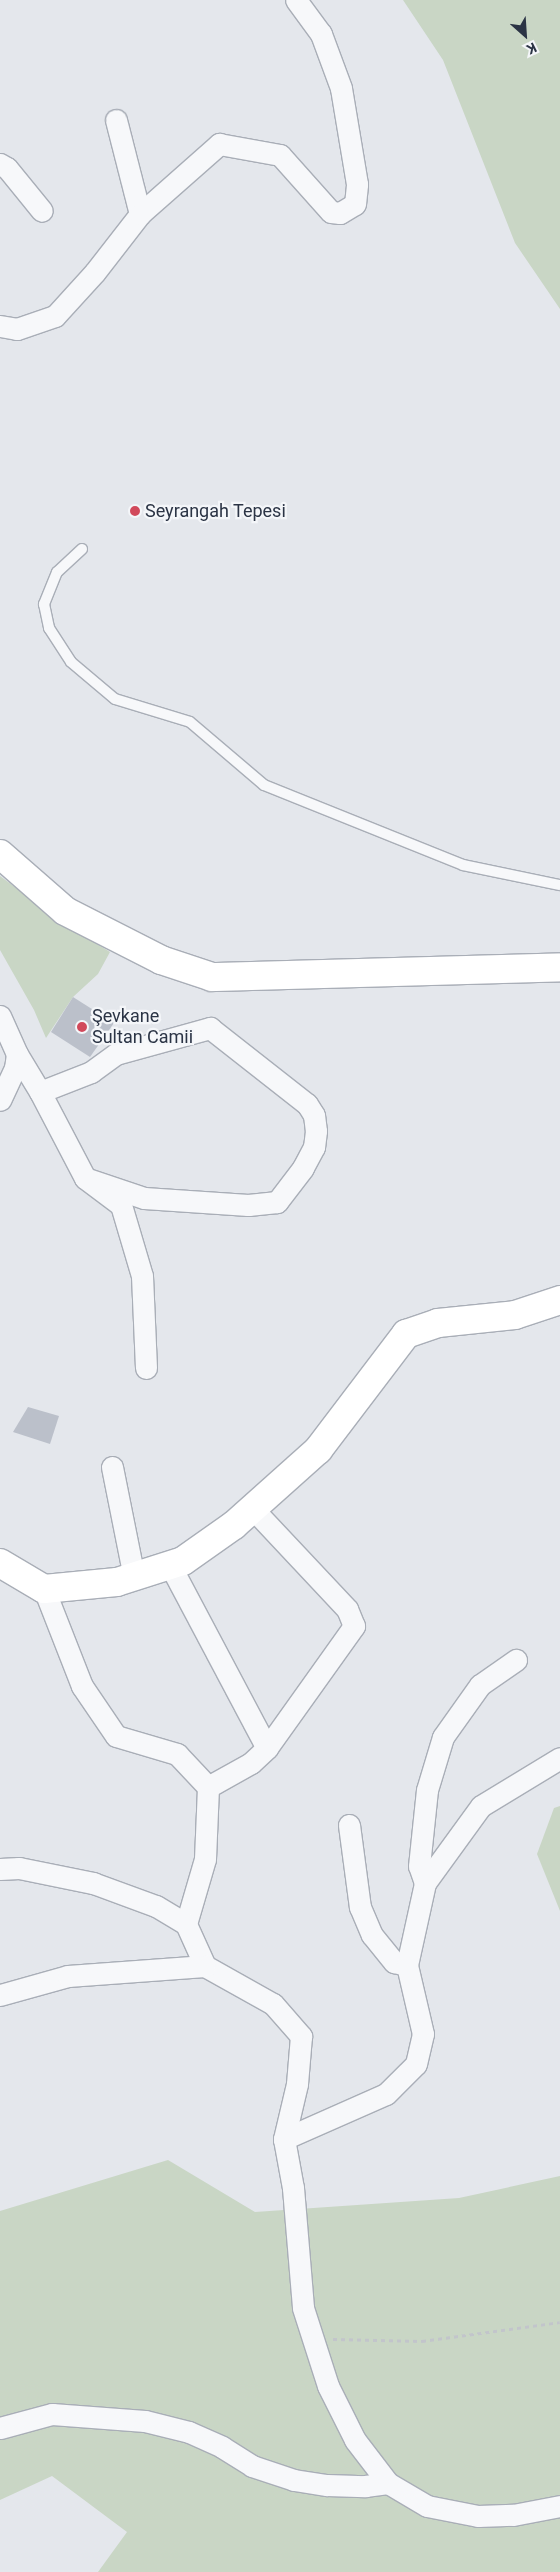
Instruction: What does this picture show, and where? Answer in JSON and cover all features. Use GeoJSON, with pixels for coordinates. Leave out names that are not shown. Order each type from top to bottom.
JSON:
{"type":"FeatureCollection","features":[{"type":"Feature","properties":{"kind":"main road"},"geometry":{"type":"LineString","coordinates":[[0,854],[65,911],[161,960],[212,977],[560,967]]}},
{"type":"Feature","properties":{"kind":"main road"},"geometry":{"type":"LineString","coordinates":[[0,1563],[44,1589],[117,1582],[183,1561],[234,1526],[318,1450],[406,1334],[438,1323],[515,1315],[560,1300]]}},
{"type":"Feature","properties":{"kind":"street"},"geometry":{"type":"LineString","coordinates":[[6,331],[54,316],[95,272],[140,214],[219,144],[280,155],[331,212],[340,213],[355,204],[357,184],[341,88],[321,34],[296,0]]}},
{"type":"Feature","properties":{"kind":"street"},"geometry":{"type":"LineString","coordinates":[[116,120],[140,214]]}},
{"type":"Feature","properties":{"kind":"street"},"geometry":{"type":"LineString","coordinates":[[0,164],[7,168],[42,211]]}},
{"type":"Feature","properties":{"kind":"street"},"geometry":{"type":"LineString","coordinates":[[0,1016],[17,1054],[40,1092],[85,1178],[120,1205],[142,1276],[146,1368]]}},
{"type":"Feature","properties":{"kind":"street"},"geometry":{"type":"LineString","coordinates":[[40,1092],[91,1072],[116,1054],[210,1028],[307,1104],[314,1116],[316,1131],[314,1147],[303,1168],[277,1202],[248,1205],[144,1198],[85,1178]]}},
{"type":"Feature","properties":{"kind":"street"},"geometry":{"type":"LineString","coordinates":[[0,1100],[14,1068],[17,1054]]}},
{"type":"Feature","properties":{"kind":"street"},"geometry":{"type":"LineString","coordinates":[[112,1467],[134,1577]]}},
{"type":"Feature","properties":{"kind":"street"},"geometry":{"type":"LineString","coordinates":[[208,1787],[250,1763],[266,1748],[354,1626],[347,1609],[253,1509]]}},
{"type":"Feature","properties":{"kind":"street"},"geometry":{"type":"LineString","coordinates":[[170,1566],[266,1748]]}},
{"type":"Feature","properties":{"kind":"street"},"geometry":{"type":"LineString","coordinates":[[44,1589],[82,1686],[116,1736],[177,1754],[208,1787],[205,1859],[186,1924]]}},
{"type":"Feature","properties":{"kind":"street"},"geometry":{"type":"LineString","coordinates":[[425,1883],[419,1866],[427,1790],[443,1737],[480,1685],[516,1660]]}},
{"type":"Feature","properties":{"kind":"street"},"geometry":{"type":"LineString","coordinates":[[284,2139],[386,2094],[416,2064],[423,2034],[407,1965],[425,1883],[481,1806],[560,1758]]}},
{"type":"Feature","properties":{"kind":"street"},"geometry":{"type":"LineString","coordinates":[[349,1825],[360,1907],[372,1935],[394,1962],[407,1965]]}},
{"type":"Feature","properties":{"kind":"street"},"geometry":{"type":"LineString","coordinates":[[0,1869],[19,1868],[93,1883],[156,1906],[186,1924],[205,1966]]}},
{"type":"Feature","properties":{"kind":"street"},"geometry":{"type":"LineString","coordinates":[[0,1995],[23,1987],[68,1976],[205,1966],[273,2004],[301,2036],[297,2084],[284,2139],[293,2188],[303,2308],[328,2386],[355,2440],[388,2482],[427,2506],[478,2516],[512,2515],[560,2506]]}},
{"type":"Feature","properties":{"kind":"street"},"geometry":{"type":"LineString","coordinates":[[0,2428],[52,2414],[145,2421],[189,2432],[222,2447],[252,2466],[294,2480],[327,2485],[365,2486],[388,2482]]}},
{"type":"Feature","properties":{"kind":"lane"},"geometry":{"type":"LineString","coordinates":[[82,548],[58,572],[44,604],[49,628],[71,662],[115,699],[190,722],[264,785],[463,865],[560,885]]}},
{"type":"Feature","properties":{"kind":"path"},"geometry":{"type":"LineString","coordinates":[[313,2338],[422,2341],[560,2322]]}},
{"type":"Feature","properties":{"kind":"green space"},"geometry":{"type":"Polygon","coordinates":[[[403,0],[560,0],[560,309],[515,243],[443,60],[403,0]]]}},
{"type":"Feature","properties":{"kind":"green space"},"geometry":{"type":"Polygon","coordinates":[[[0,876],[63,923],[110,952],[98,974],[73,997],[46,1038],[34,1010],[0,950],[0,876]]]}},
{"type":"Feature","properties":{"kind":"green space"},"geometry":{"type":"Polygon","coordinates":[[[560,1806],[560,1911],[537,1854],[554,1808],[560,1806]]]}},
{"type":"Feature","properties":{"kind":"green space"},"geometry":{"type":"Polygon","coordinates":[[[168,2160],[255,2212],[459,2198],[560,2176],[560,2572],[98,2572],[127,2532],[52,2476],[0,2500],[0,2211],[168,2160]]]}},
{"type":"Feature","properties":{"kind":"building","name":"Şevkane Sultan Camii"},"geometry":{"type":"Polygon","coordinates":[[[73,997],[114,1023],[90,1057],[51,1032],[73,997]]]}},
{"type":"Feature","properties":{"kind":"building"},"geometry":{"type":"Polygon","coordinates":[[[28,1407],[59,1416],[50,1444],[13,1432],[28,1407]]]}},
{"type":"Feature","properties":{"kind":"place","name":"Seyrangah Tepesi"},"geometry":{"type":"Point","coordinates":[135,511]}},
{"type":"Feature","properties":{"kind":"place","name":"Şevkane Sultan Camii"},"geometry":{"type":"Point","coordinates":[82,1027]}}]}
